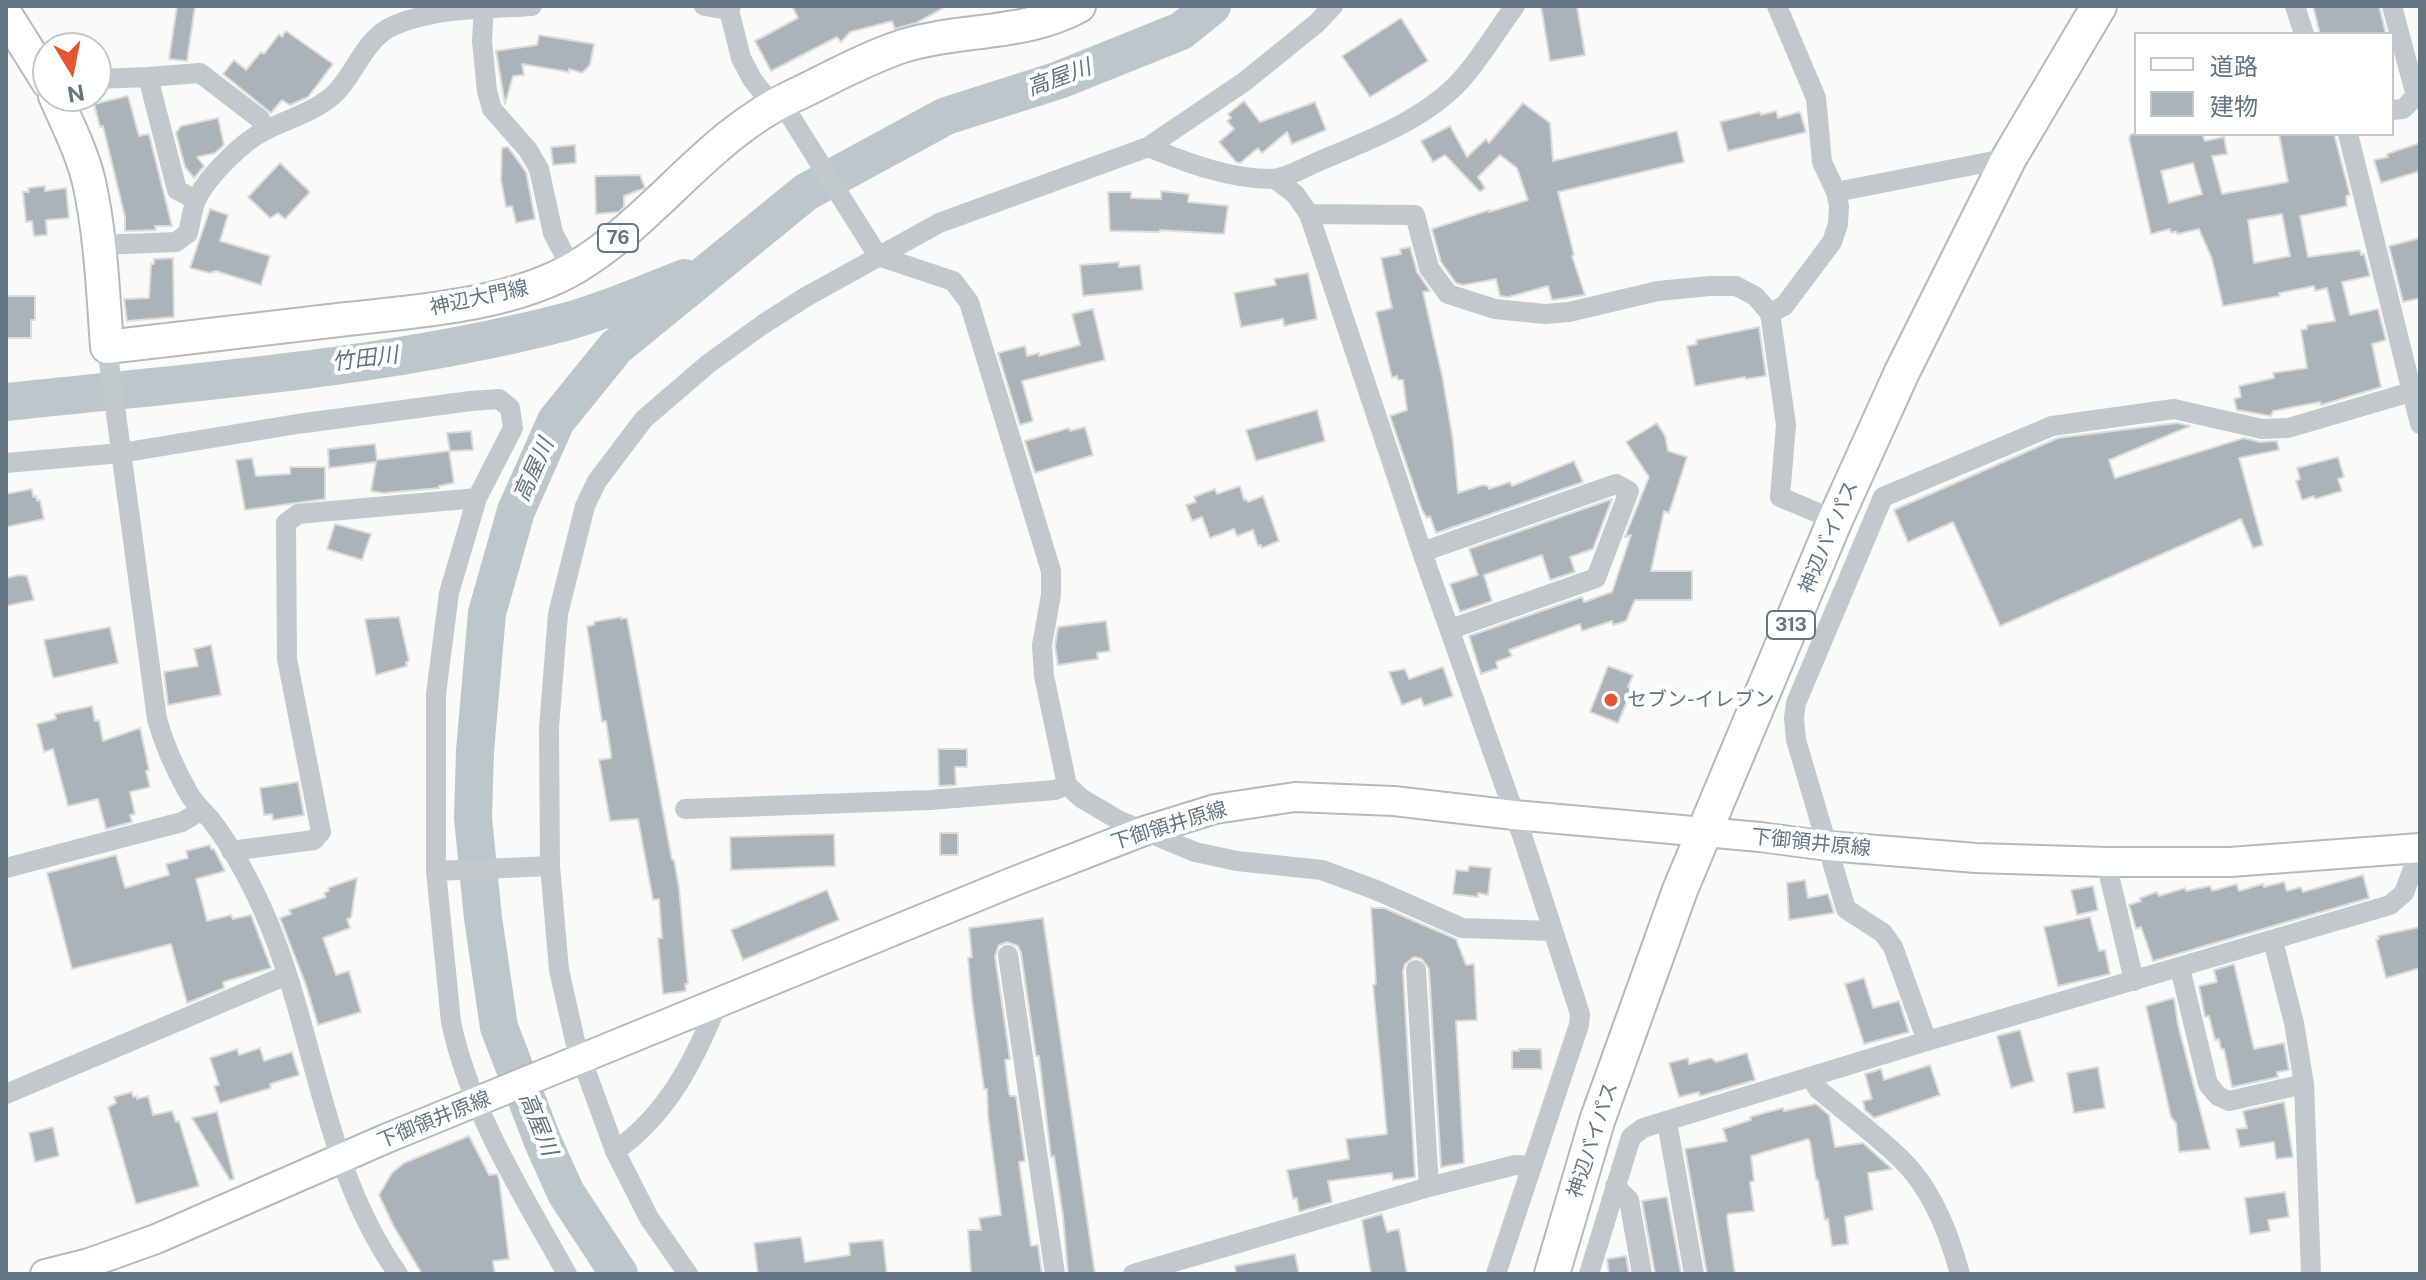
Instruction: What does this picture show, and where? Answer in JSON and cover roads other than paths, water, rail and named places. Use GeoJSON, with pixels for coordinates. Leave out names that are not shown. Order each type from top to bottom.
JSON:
{"type":"FeatureCollection","features":[{"type":"Feature","properties":{"kind":"highway","name":"神辺バイパス"},"geometry":{"type":"LineString","coordinates":[[1552,1274],[1597,1121],[1703,831],[1835,520],[1902,372],[2009,158],[2099,6]]}},
{"type":"Feature","properties":{"kind":"main road","name":"神辺大門線"},"geometry":{"type":"LineString","coordinates":[[108,352],[420,311],[502,296],[541,284],[572,269],[622,235],[673,186],[743,127],[902,47],[933,39],[1039,23],[1079,6]]}},
{"type":"Feature","properties":{"kind":"main road"},"geometry":{"type":"LineString","coordinates":[[6,15],[32,56]]}},
{"type":"Feature","properties":{"kind":"main road"},"geometry":{"type":"LineString","coordinates":[[61,112],[88,180],[99,245],[108,352]]}},
{"type":"Feature","properties":{"kind":"main road","name":"下御領井原線"},"geometry":{"type":"LineString","coordinates":[[45,1274],[89,1263],[156,1239],[718,1002],[1144,831],[1215,809],[1295,797],[1394,801],[1828,846],[1976,858],[2230,862],[2420,849]]}},
{"type":"Feature","properties":{"kind":"street"},"geometry":{"type":"LineString","coordinates":[[99,245],[176,242],[188,233],[196,200],[205,186],[247,142],[265,130],[309,111],[333,95],[364,51],[390,27],[426,13],[532,6]]}},
{"type":"Feature","properties":{"kind":"street"},"geometry":{"type":"LineString","coordinates":[[704,6],[730,8],[741,58],[762,92],[782,108],[876,254],[953,281],[969,302],[1051,571],[1051,595],[1042,645],[1044,676],[1067,785],[1081,798],[1120,821],[1195,852],[1237,861],[1322,870],[1462,928],[1552,931]]}},
{"type":"Feature","properties":{"kind":"street"},"geometry":{"type":"LineString","coordinates":[[688,1274],[649,1218],[575,1062],[542,866],[558,614],[585,506],[597,481],[644,419],[708,364],[772,318],[876,254],[939,223],[1148,147],[1244,82],[1317,23],[1333,6]]}},
{"type":"Feature","properties":{"kind":"street"},"geometry":{"type":"LineString","coordinates":[[1148,147],[1183,162],[1226,173],[1275,179],[1350,149],[1407,120],[1443,96],[1460,81],[1515,6]]}},
{"type":"Feature","properties":{"kind":"street"},"geometry":{"type":"LineString","coordinates":[[1770,313],[1784,306],[1832,242],[1838,224],[1839,206],[1822,162],[1816,98],[1777,6]]}},
{"type":"Feature","properties":{"kind":"street"},"geometry":{"type":"LineString","coordinates":[[2295,6],[2303,32]]}},
{"type":"Feature","properties":{"kind":"street"},"geometry":{"type":"LineString","coordinates":[[2392,6],[2416,96],[2403,109],[2394,110]]}},
{"type":"Feature","properties":{"kind":"street"},"geometry":{"type":"LineString","coordinates":[[483,8],[485,79],[492,109],[528,150],[539,169],[553,233],[572,269]]}},
{"type":"Feature","properties":{"kind":"street"},"geometry":{"type":"LineString","coordinates":[[112,78],[200,73],[260,119],[265,130]]}},
{"type":"Feature","properties":{"kind":"street"},"geometry":{"type":"LineString","coordinates":[[148,77],[177,190],[196,200]]}},
{"type":"Feature","properties":{"kind":"street"},"geometry":{"type":"LineString","coordinates":[[2348,136],[2420,424]]}},
{"type":"Feature","properties":{"kind":"street"},"geometry":{"type":"LineString","coordinates":[[1836,192],[2009,158]]}},
{"type":"Feature","properties":{"kind":"street"},"geometry":{"type":"LineString","coordinates":[[1275,179],[1295,194],[1309,214],[1580,1014],[1579,1025],[1496,1274]]}},
{"type":"Feature","properties":{"kind":"street"},"geometry":{"type":"LineString","coordinates":[[1309,214],[1415,215],[1429,268],[1448,294],[1495,309],[1545,314],[1569,312],[1658,291],[1736,286],[1755,296],[1770,313],[1786,425],[1780,497],[1835,520]]}},
{"type":"Feature","properties":{"kind":"street"},"geometry":{"type":"LineString","coordinates":[[108,352],[157,719],[163,740],[189,795],[231,851],[262,908],[287,975],[351,1190],[378,1245],[398,1274]]}},
{"type":"Feature","properties":{"kind":"street"},"geometry":{"type":"LineString","coordinates":[[1927,1041],[1893,947],[1883,933],[1846,909],[1796,740],[1794,718],[1796,703],[1883,497],[2052,426],[2174,409],[2262,429],[2288,428],[2411,392]]}},
{"type":"Feature","properties":{"kind":"street"},"geometry":{"type":"LineString","coordinates":[[6,463],[499,399],[510,408],[513,428],[477,498],[449,593],[436,694],[440,871],[451,1022],[456,1044],[518,1186],[567,1274]]}},
{"type":"Feature","properties":{"kind":"street"},"geometry":{"type":"LineString","coordinates":[[1422,552],[1616,484],[1629,491],[1596,578],[1451,629]]}},
{"type":"Feature","properties":{"kind":"street"},"geometry":{"type":"LineString","coordinates":[[231,851],[314,840],[321,832],[287,659],[286,523],[298,514],[477,498]]}},
{"type":"Feature","properties":{"kind":"street"},"geometry":{"type":"LineString","coordinates":[[1804,595],[1836,606]]}},
{"type":"Feature","properties":{"kind":"street"},"geometry":{"type":"LineString","coordinates":[[685,809],[974,797],[1055,790],[1067,785]]}},
{"type":"Feature","properties":{"kind":"street"},"geometry":{"type":"LineString","coordinates":[[6,868],[182,822],[202,810]]}},
{"type":"Feature","properties":{"kind":"street"},"geometry":{"type":"LineString","coordinates":[[1589,1274],[1631,1137],[1643,1128],[2390,905],[2404,893],[2420,849]]}},
{"type":"Feature","properties":{"kind":"street"},"geometry":{"type":"LineString","coordinates":[[2106,862],[2134,981]]}},
{"type":"Feature","properties":{"kind":"street"},"geometry":{"type":"LineString","coordinates":[[440,871],[542,866]]}},
{"type":"Feature","properties":{"kind":"street"},"geometry":{"type":"LineString","coordinates":[[2273,941],[2294,1023],[2304,1084],[2311,1274]]}},
{"type":"Feature","properties":{"kind":"street"},"geometry":{"type":"LineString","coordinates":[[1008,955],[1055,1274]]}},
{"type":"Feature","properties":{"kind":"street"},"geometry":{"type":"LineString","coordinates":[[2180,968],[2208,1084],[2218,1096],[2229,1101],[2304,1084]]}},
{"type":"Feature","properties":{"kind":"street"},"geometry":{"type":"LineString","coordinates":[[1416,970],[1429,1187]]}},
{"type":"Feature","properties":{"kind":"street"},"geometry":{"type":"LineString","coordinates":[[6,1094],[287,975]]}},
{"type":"Feature","properties":{"kind":"street"},"geometry":{"type":"LineString","coordinates":[[615,1151],[637,1136],[661,1109],[687,1070],[718,1002]]}},
{"type":"Feature","properties":{"kind":"street"},"geometry":{"type":"LineString","coordinates":[[1811,1077],[1818,1089],[1902,1159],[1926,1190],[1944,1226],[1960,1274]]}},
{"type":"Feature","properties":{"kind":"street"},"geometry":{"type":"LineString","coordinates":[[1667,1122],[1694,1274]]}},
{"type":"Feature","properties":{"kind":"street"},"geometry":{"type":"LineString","coordinates":[[1133,1274],[1429,1187],[1515,1165],[1532,1166]]}},
{"type":"Feature","properties":{"kind":"street"},"geometry":{"type":"LineString","coordinates":[[1615,1186],[1629,1200],[1642,1274]]}},
{"type":"Feature","properties":{"kind":"waterway","name":"高屋川"},"geometry":{"type":"LineString","coordinates":[[619,1274],[566,1193],[499,1027],[483,918],[473,818],[475,751],[487,613],[516,511],[556,421],[616,347],[806,192],[946,116],[1059,80],[1181,31],[1212,6]]}},
{"type":"Feature","properties":{"kind":"waterway","name":"竹田川"},"geometry":{"type":"LineString","coordinates":[[6,402],[287,372],[427,352],[565,322],[685,278]]}},
{"type":"Feature","properties":{"kind":"place","name":"セブン-イレブン"},"geometry":{"type":"Point","coordinates":[1611,700]}}]}
